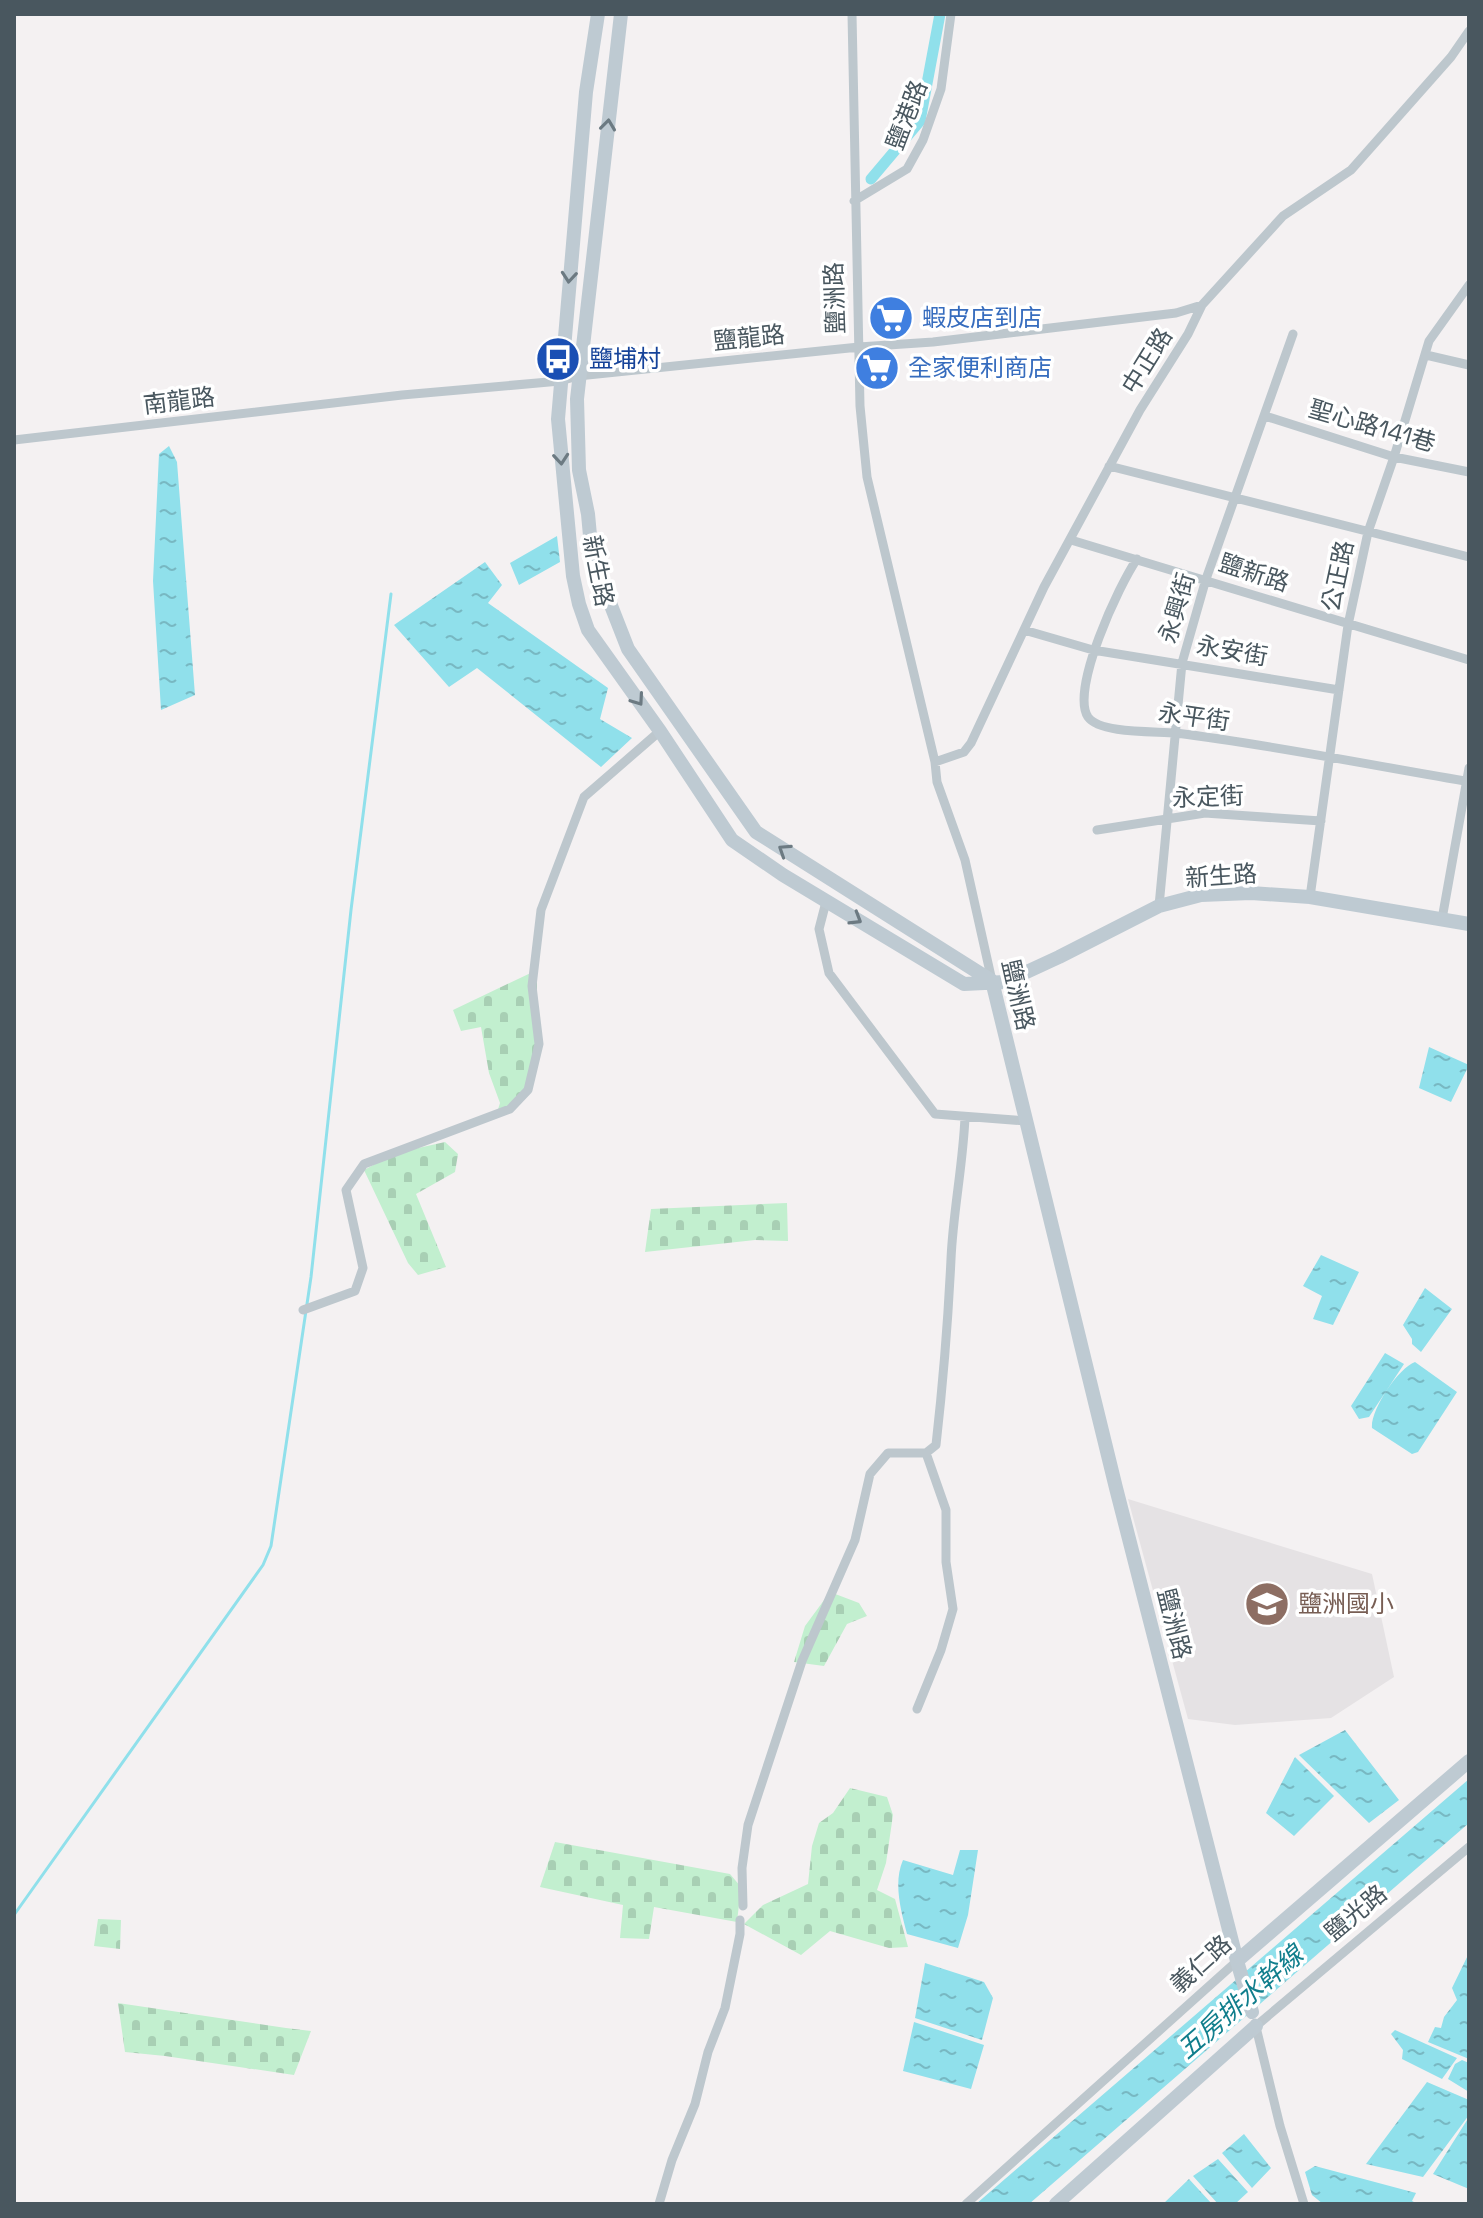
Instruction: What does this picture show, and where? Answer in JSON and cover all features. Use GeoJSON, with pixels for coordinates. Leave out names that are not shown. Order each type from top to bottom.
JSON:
{"type":"FeatureCollection","features":[{"type":"Feature","properties":{"kind":"street","name":"新生路"},"geometry":{"type":"LineString","coordinates":[[598,14],[586,92],[560,381],[558,419],[567,533],[579,604],[588,630],[732,840],[826,902],[964,984],[1005,982],[1159,906],[1201,895],[1251,893],[1310,897],[1469,924]]}},
{"type":"Feature","properties":{"kind":"street","name":"新生路"},"geometry":{"type":"LineString","coordinates":[[621,14],[578,376],[579,470],[592,557],[628,649],[756,832],[992,981]]}},
{"type":"Feature","properties":{"kind":"street","name":"鹽洲路"},"geometry":{"type":"LineString","coordinates":[[852,14],[860,406],[867,477],[935,762],[937,782],[965,860],[1026,1121],[1254,2019]]}},
{"type":"Feature","properties":{"kind":"street","name":"鹽港路"},"geometry":{"type":"LineString","coordinates":[[854,201],[907,169],[923,140],[941,89],[951,14]]}},
{"type":"Feature","properties":{"kind":"street","name":"中正路"},"geometry":{"type":"LineString","coordinates":[[935,762],[964,752],[971,743],[1044,587],[1140,410],[1188,334],[1202,305],[1283,216],[1351,170],[1451,57],[1469,31]]}},
{"type":"Feature","properties":{"kind":"street","name":"公正路"},"geometry":{"type":"LineString","coordinates":[[1310,897],[1348,625],[1368,532],[1429,341],[1469,285]]}},
{"type":"Feature","properties":{"kind":"street","name":"鹽龍路"},"geometry":{"type":"LineString","coordinates":[[348,401],[859,347],[933,342],[1176,313],[1202,305]]}},
{"type":"Feature","properties":{"kind":"street","name":"永興街"},"geometry":{"type":"LineString","coordinates":[[1159,906],[1182,663],[1206,579],[1293,334]]}},
{"type":"Feature","properties":{"kind":"street"},"geometry":{"type":"LineString","coordinates":[[1426,355],[1469,365]]}},
{"type":"Feature","properties":{"kind":"street","name":"南龍路"},"geometry":{"type":"LineString","coordinates":[[14,440],[348,401]]}},
{"type":"Feature","properties":{"kind":"street","name":"聖心路141巷"},"geometry":{"type":"LineString","coordinates":[[1265,416],[1394,457],[1469,472]]}},
{"type":"Feature","properties":{"kind":"street"},"geometry":{"type":"LineString","coordinates":[[1109,466],[1469,557]]}},
{"type":"Feature","properties":{"kind":"street","name":"鹽新路"},"geometry":{"type":"LineString","coordinates":[[1071,540],[1469,660]]}},
{"type":"Feature","properties":{"kind":"street","name":"永平街"},"geometry":{"type":"LineString","coordinates":[[1137,559],[1123,580],[1093,650],[1084,704],[1086,715],[1094,724],[1106,728],[1176,733],[1465,781]]}},
{"type":"Feature","properties":{"kind":"street","name":"永安街"},"geometry":{"type":"LineString","coordinates":[[1024,630],[1093,650],[1339,690]]}},
{"type":"Feature","properties":{"kind":"street"},"geometry":{"type":"LineString","coordinates":[[303,1310],[355,1291],[363,1268],[346,1190],[364,1164],[510,1109],[528,1090],[539,1044],[532,986],[541,910],[584,797],[660,731]]}},
{"type":"Feature","properties":{"kind":"street"},"geometry":{"type":"LineString","coordinates":[[1442,919],[1469,768]]}},
{"type":"Feature","properties":{"kind":"street","name":"永定街"},"geometry":{"type":"LineString","coordinates":[[1097,830],[1166,818],[1224,813],[1321,821]]}},
{"type":"Feature","properties":{"kind":"street"},"geometry":{"type":"LineString","coordinates":[[826,902],[819,929],[829,973],[935,1114],[1026,1121]]}},
{"type":"Feature","properties":{"kind":"street"},"geometry":{"type":"LineString","coordinates":[[743,1906],[742,1868],[748,1825],[802,1661],[855,1540],[870,1474],[888,1453],[926,1453],[936,1445],[947,1351],[951,1258],[965,1117]]}},
{"type":"Feature","properties":{"kind":"street"},"geometry":{"type":"LineString","coordinates":[[917,1709],[941,1650],[953,1609],[946,1562],[946,1510],[926,1453]]}},
{"type":"Feature","properties":{"kind":"street","name":"義仁路"},"geometry":{"type":"LineString","coordinates":[[966,2204],[1239,1967],[1469,1761]]}},
{"type":"Feature","properties":{"kind":"street","name":"鹽光路"},"geometry":{"type":"LineString","coordinates":[[1056,2204],[1254,2019],[1469,1847]]}},
{"type":"Feature","properties":{"kind":"street"},"geometry":{"type":"LineString","coordinates":[[659,2204],[725,2008],[740,1920]]}},
{"type":"Feature","properties":{"kind":"street"},"geometry":{"type":"LineString","coordinates":[[1254,2019],[1280,2126],[1304,2204]]}},
{"type":"Feature","properties":{"kind":"shaded area","name":"鹽洲國小"},"geometry":{"type":"Polygon","coordinates":[[[1128,1499],[1372,1574],[1394,1677],[1331,1718],[1235,1725],[1188,1719],[1128,1499]]]}},
{"type":"Feature","properties":{"kind":"green space"},"geometry":{"type":"Polygon","coordinates":[[[537,970],[537,1055],[529,1092],[495,1119],[500,1103],[489,1073],[481,1027],[461,1031],[453,1010],[537,970]]]}},
{"type":"Feature","properties":{"kind":"green space"},"geometry":{"type":"Polygon","coordinates":[[[445,1142],[458,1154],[455,1172],[416,1194],[446,1267],[418,1275],[408,1263],[364,1170],[396,1153],[445,1142]]]}},
{"type":"Feature","properties":{"kind":"green space"},"geometry":{"type":"Polygon","coordinates":[[[787,1203],[788,1241],[755,1240],[645,1252],[651,1209],[787,1203]]]}},
{"type":"Feature","properties":{"kind":"green space"},"geometry":{"type":"Polygon","coordinates":[[[830,1592],[859,1603],[867,1616],[847,1624],[824,1666],[794,1662],[805,1626],[830,1592]]]}},
{"type":"Feature","properties":{"kind":"green space"},"geometry":{"type":"Polygon","coordinates":[[[850,1788],[887,1797],[893,1815],[886,1863],[877,1890],[895,1899],[908,1947],[889,1948],[830,1931],[801,1955],[744,1924],[763,1905],[808,1884],[812,1846],[819,1823],[833,1813],[850,1788]]]}},
{"type":"Feature","properties":{"kind":"green space"},"geometry":{"type":"Polygon","coordinates":[[[555,1842],[730,1874],[741,1887],[737,1922],[654,1907],[649,1939],[620,1938],[623,1905],[540,1887],[555,1842]]]}},
{"type":"Feature","properties":{"kind":"green space"},"geometry":{"type":"Polygon","coordinates":[[[98,1919],[121,1920],[120,1949],[94,1946],[98,1919]]]}},
{"type":"Feature","properties":{"kind":"green space"},"geometry":{"type":"Polygon","coordinates":[[[118,2003],[311,2031],[294,2075],[125,2052],[118,2003]]]}},
{"type":"Feature","properties":{"kind":"water"},"geometry":{"type":"Polygon","coordinates":[[[169,446],[177,462],[195,695],[161,710],[153,581],[159,454],[169,446]]]}},
{"type":"Feature","properties":{"kind":"water"},"geometry":{"type":"Polygon","coordinates":[[[557,536],[560,562],[519,585],[510,563],[557,536]]]}},
{"type":"Feature","properties":{"kind":"water"},"geometry":{"type":"Polygon","coordinates":[[[485,562],[502,585],[488,603],[608,688],[600,719],[632,738],[601,767],[477,668],[449,687],[394,625],[485,562]]]}},
{"type":"Feature","properties":{"kind":"water"},"geometry":{"type":"Polygon","coordinates":[[[1429,1047],[1469,1065],[1451,1102],[1419,1088],[1429,1047]]]}},
{"type":"Feature","properties":{"kind":"water"},"geometry":{"type":"Polygon","coordinates":[[[1321,1255],[1359,1272],[1333,1325],[1313,1319],[1322,1296],[1303,1286],[1321,1255]]]}},
{"type":"Feature","properties":{"kind":"water"},"geometry":{"type":"Polygon","coordinates":[[[1425,1288],[1452,1309],[1421,1352],[1412,1344],[1403,1325],[1425,1288]]]}},
{"type":"Feature","properties":{"kind":"water"},"geometry":{"type":"Polygon","coordinates":[[[1385,1353],[1404,1364],[1369,1417],[1359,1419],[1351,1406],[1385,1353]]]}},
{"type":"Feature","properties":{"kind":"water"},"geometry":{"type":"Polygon","coordinates":[[[1415,1362],[1457,1392],[1418,1452],[1412,1454],[1372,1428],[1375,1411],[1386,1391],[1401,1372],[1415,1362]]]}},
{"type":"Feature","properties":{"kind":"water"},"geometry":{"type":"Polygon","coordinates":[[[1345,1730],[1399,1800],[1369,1823],[1299,1755],[1345,1730]]]}},
{"type":"Feature","properties":{"kind":"water"},"geometry":{"type":"Polygon","coordinates":[[[1295,1757],[1334,1796],[1294,1836],[1266,1813],[1295,1757]]]}},
{"type":"Feature","properties":{"kind":"water","name":"五房排水幹線"},"geometry":{"type":"Polygon","coordinates":[[[1469,1779],[1469,1823],[1029,2204],[976,2204],[1469,1779]]]}},
{"type":"Feature","properties":{"kind":"water"},"geometry":{"type":"Polygon","coordinates":[[[960,1850],[978,1850],[968,1915],[958,1948],[907,1934],[898,1887],[903,1860],[953,1875],[960,1850]]]}},
{"type":"Feature","properties":{"kind":"water"},"geometry":{"type":"Polygon","coordinates":[[[1469,1953],[1469,2059],[1428,2042],[1435,2027],[1441,2028],[1444,2017],[1457,2000],[1452,1988],[1469,1953]]]}},
{"type":"Feature","properties":{"kind":"water"},"geometry":{"type":"Polygon","coordinates":[[[925,1963],[984,1982],[993,1998],[982,2040],[915,2018],[925,1963]]]}},
{"type":"Feature","properties":{"kind":"water"},"geometry":{"type":"Polygon","coordinates":[[[914,2022],[984,2045],[971,2089],[903,2071],[914,2022]]]}},
{"type":"Feature","properties":{"kind":"water"},"geometry":{"type":"Polygon","coordinates":[[[1395,2030],[1457,2058],[1442,2079],[1402,2059],[1403,2050],[1391,2034],[1395,2030]]]}},
{"type":"Feature","properties":{"kind":"water"},"geometry":{"type":"Polygon","coordinates":[[[1462,2060],[1469,2063],[1469,2092],[1448,2079],[1455,2064],[1462,2060]]]}},
{"type":"Feature","properties":{"kind":"water"},"geometry":{"type":"Polygon","coordinates":[[[1427,2082],[1469,2100],[1469,2115],[1423,2177],[1366,2164],[1427,2082]]]}},
{"type":"Feature","properties":{"kind":"water"},"geometry":{"type":"Polygon","coordinates":[[[1469,2117],[1469,2189],[1433,2174],[1469,2117]]]}},
{"type":"Feature","properties":{"kind":"water"},"geometry":{"type":"Polygon","coordinates":[[[1244,2134],[1271,2168],[1252,2188],[1222,2153],[1244,2134]]]}},
{"type":"Feature","properties":{"kind":"water"},"geometry":{"type":"Polygon","coordinates":[[[1218,2159],[1248,2192],[1235,2204],[1218,2204],[1193,2176],[1218,2159]]]}},
{"type":"Feature","properties":{"kind":"water"},"geometry":{"type":"Polygon","coordinates":[[[1315,2166],[1416,2193],[1412,2201],[1418,2204],[1323,2204],[1312,2195],[1305,2172],[1315,2166]]]}},
{"type":"Feature","properties":{"kind":"water"},"geometry":{"type":"Polygon","coordinates":[[[1189,2179],[1212,2204],[1163,2204],[1189,2179]]]}},
{"type":"Feature","properties":{"kind":"waterway"},"geometry":{"type":"LineString","coordinates":[[871,179],[920,121],[940,14]]}},
{"type":"Feature","properties":{"kind":"waterway"},"geometry":{"type":"LineString","coordinates":[[14,1915],[263,1565],[271,1546],[311,1277],[351,910],[391,594]]}},
{"type":"Feature","properties":{"kind":"place","name":"蝦皮店到店"},"geometry":{"type":"Point","coordinates":[891,318]}},
{"type":"Feature","properties":{"kind":"place","name":"鹽埔村"},"geometry":{"type":"Point","coordinates":[558,359]}},
{"type":"Feature","properties":{"kind":"place","name":"全家便利商店"},"geometry":{"type":"Point","coordinates":[877,368]}},
{"type":"Feature","properties":{"kind":"place","name":"鹽洲國小"},"geometry":{"type":"Point","coordinates":[1267,1604]}}]}
